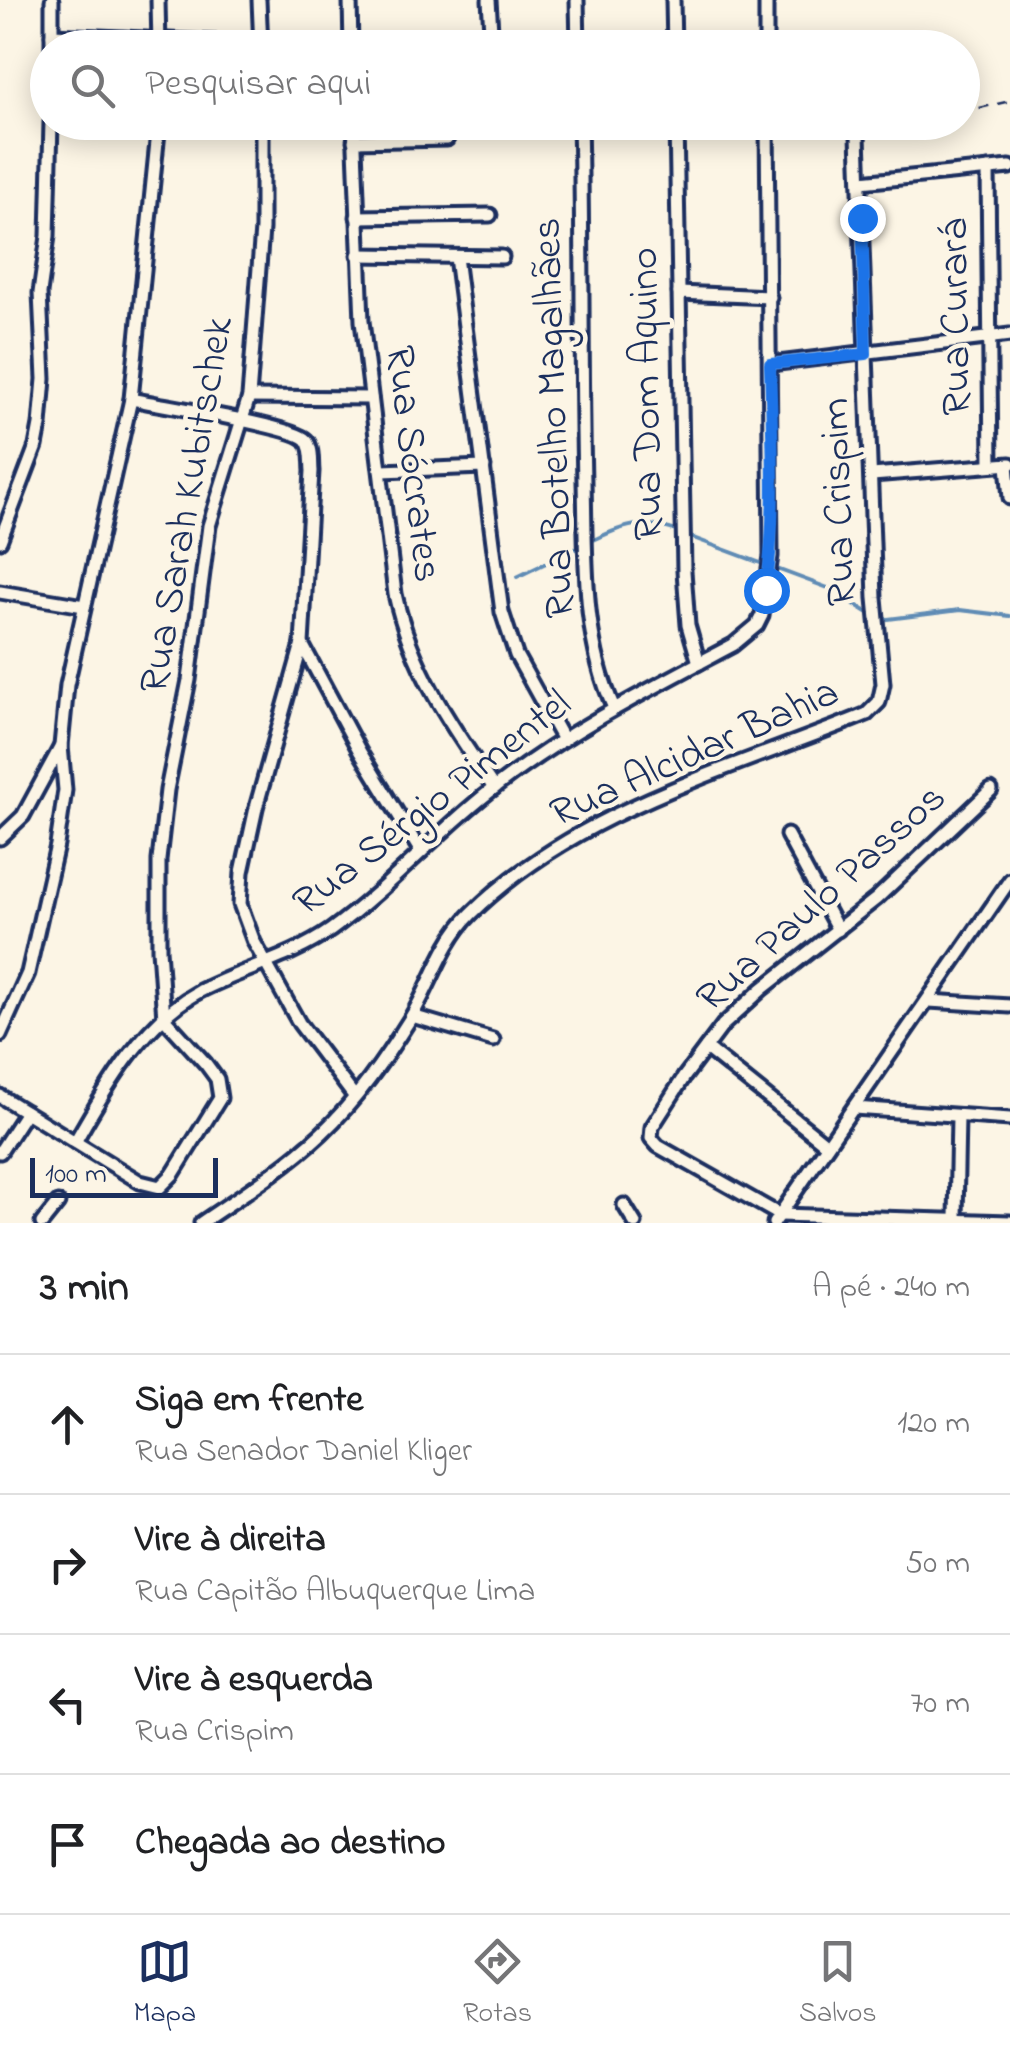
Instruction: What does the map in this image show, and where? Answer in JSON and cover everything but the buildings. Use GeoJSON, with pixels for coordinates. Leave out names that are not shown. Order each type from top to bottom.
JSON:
{"type":"FeatureCollection","features":[{"type":"Feature","properties":{"kind":"street"},"geometry":{"type":"LineString","coordinates":[[52,0],[52,30]]}},
{"type":"Feature","properties":{"kind":"street"},"geometry":{"type":"LineString","coordinates":[[158,0],[159,30]]}},
{"type":"Feature","properties":{"kind":"street"},"geometry":{"type":"LineString","coordinates":[[259,0],[260,30]]}},
{"type":"Feature","properties":{"kind":"street"},"geometry":{"type":"LineString","coordinates":[[350,0],[351,30]]}},
{"type":"Feature","properties":{"kind":"street"},"geometry":{"type":"LineString","coordinates":[[489,0],[491,30]]}},
{"type":"Feature","properties":{"kind":"street"},"geometry":{"type":"LineString","coordinates":[[577,0],[578,30]]}},
{"type":"Feature","properties":{"kind":"street"},"geometry":{"type":"LineString","coordinates":[[673,0],[674,30]]}},
{"type":"Feature","properties":{"kind":"street"},"geometry":{"type":"LineString","coordinates":[[766,0],[766,30]]}},
{"type":"Feature","properties":{"kind":"street"},"geometry":{"type":"LineString","coordinates":[[0,541],[32,458],[40,425],[44,379],[39,303],[48,236],[51,140]]}},
{"type":"Feature","properties":{"kind":"street"},"geometry":{"type":"LineString","coordinates":[[0,1035],[28,973],[57,846],[64,790],[61,746],[66,685],[131,399],[157,140]]}},
{"type":"Feature","properties":{"kind":"street","name":"Rua Sarah Kubitschek"},"geometry":{"type":"LineString","coordinates":[[164,1018],[159,909],[162,826],[189,680],[209,526],[249,397],[262,229],[262,140]]}},
{"type":"Feature","properties":{"kind":"street"},"geometry":{"type":"LineString","coordinates":[[354,141],[400,140]]}},
{"type":"Feature","properties":{"kind":"street","name":"Rua Botelho Magalhães"},"geometry":{"type":"LineString","coordinates":[[580,140],[582,388],[590,606],[596,657],[614,708]]}},
{"type":"Feature","properties":{"kind":"street","name":"Rua Dom Aquino"},"geometry":{"type":"LineString","coordinates":[[676,140],[685,601],[699,663]]}},
{"type":"Feature","properties":{"kind":"street"},"geometry":{"type":"LineString","coordinates":[[767,140],[770,364],[1010,335]]}},
{"type":"Feature","properties":{"kind":"street","name":"Rua Crispim"},"geometry":{"type":"LineString","coordinates":[[858,140],[875,598],[883,684]]}},
{"type":"Feature","properties":{"kind":"street","name":"Rua Sócrates"},"geometry":{"type":"LineString","coordinates":[[354,141],[358,255],[370,398],[382,470],[389,557],[407,641],[427,686],[494,788]]}},
{"type":"Feature","properties":{"kind":"street"},"geometry":{"type":"LineString","coordinates":[[861,182],[1010,167]]}},
{"type":"Feature","properties":{"kind":"street","name":"Rua Curará"},"geometry":{"type":"LineString","coordinates":[[988,169],[991,465]]}},
{"type":"Feature","properties":{"kind":"street"},"geometry":{"type":"LineString","coordinates":[[358,217],[490,215]]}},
{"type":"Feature","properties":{"kind":"street"},"geometry":{"type":"LineString","coordinates":[[358,255],[502,257]]}},
{"type":"Feature","properties":{"kind":"street"},"geometry":{"type":"LineString","coordinates":[[456,257],[502,612],[516,655],[562,738]]}},
{"type":"Feature","properties":{"kind":"street"},"geometry":{"type":"LineString","coordinates":[[679,293],[770,297]]}},
{"type":"Feature","properties":{"kind":"street","name":"Rua Sérgio Pimentel"},"geometry":{"type":"LineString","coordinates":[[75,1142],[111,1080],[164,1018],[203,990],[266,964],[331,929],[494,788],[562,738],[748,634],[762,615],[771,556],[770,364]]}},
{"type":"Feature","properties":{"kind":"street"},"geometry":{"type":"LineString","coordinates":[[249,397],[370,398]]}},
{"type":"Feature","properties":{"kind":"street"},"geometry":{"type":"LineString","coordinates":[[131,399],[294,434],[309,444],[312,471],[302,644],[270,754],[240,890],[244,920],[266,964],[300,1023],[354,1096]]}},
{"type":"Feature","properties":{"kind":"street"},"geometry":{"type":"LineString","coordinates":[[872,475],[1008,464]]}},
{"type":"Feature","properties":{"kind":"street","name":"Rua Curará"},"geometry":{"type":"LineString","coordinates":[[1008,464],[1010,498]]}},
{"type":"Feature","properties":{"kind":"street"},"geometry":{"type":"LineString","coordinates":[[382,470],[484,467]]}},
{"type":"Feature","properties":{"kind":"street"},"geometry":{"type":"LineString","coordinates":[[0,592],[84,606]]}},
{"type":"Feature","properties":{"kind":"street"},"geometry":{"type":"LineString","coordinates":[[302,644],[360,752],[421,852]]}},
{"type":"Feature","properties":{"kind":"street","name":"Rua Alcidar Bahia"},"geometry":{"type":"LineString","coordinates":[[201,1223],[312,1142],[354,1096],[412,1016],[445,950],[467,918],[546,855],[677,788],[867,714],[879,702],[883,684]]}},
{"type":"Feature","properties":{"kind":"street"},"geometry":{"type":"LineString","coordinates":[[0,838],[23,816],[61,746]]}},
{"type":"Feature","properties":{"kind":"street","name":"Rua Paulo Passos"},"geometry":{"type":"LineString","coordinates":[[777,1219],[652,1142],[652,1127],[706,1048],[742,1007],[838,930],[992,790]]}},
{"type":"Feature","properties":{"kind":"street"},"geometry":{"type":"LineString","coordinates":[[788,834],[838,930]]}},
{"type":"Feature","properties":{"kind":"street"},"geometry":{"type":"LineString","coordinates":[[777,1219],[1010,880]]}},
{"type":"Feature","properties":{"kind":"street"},"geometry":{"type":"LineString","coordinates":[[992,907],[1010,908]]}},
{"type":"Feature","properties":{"kind":"street"},"geometry":{"type":"LineString","coordinates":[[929,1001],[1010,1006]]}},
{"type":"Feature","properties":{"kind":"street"},"geometry":{"type":"LineString","coordinates":[[412,1016],[493,1040]]}},
{"type":"Feature","properties":{"kind":"street"},"geometry":{"type":"LineString","coordinates":[[0,1096],[150,1186],[160,1187],[173,1174],[216,1108],[220,1089],[206,1064],[164,1018]]}},
{"type":"Feature","properties":{"kind":"street"},"geometry":{"type":"LineString","coordinates":[[706,1048],[827,1145]]}},
{"type":"Feature","properties":{"kind":"street"},"geometry":{"type":"LineString","coordinates":[[854,1108],[1010,1118]]}},
{"type":"Feature","properties":{"kind":"street"},"geometry":{"type":"LineString","coordinates":[[0,1152],[26,1112]]}},
{"type":"Feature","properties":{"kind":"street"},"geometry":{"type":"LineString","coordinates":[[956,1218],[958,1117]]}},
{"type":"Feature","properties":{"kind":"street"},"geometry":{"type":"LineString","coordinates":[[42,1223],[58,1203]]}},
{"type":"Feature","properties":{"kind":"street"},"geometry":{"type":"LineString","coordinates":[[624,1205],[635,1223]]}},
{"type":"Feature","properties":{"kind":"street"},"geometry":{"type":"LineString","coordinates":[[777,1219],[956,1218],[1010,1222]]}},
{"type":"Feature","properties":{"kind":"path"},"geometry":{"type":"LineString","coordinates":[[980,108],[1010,101]]}},
{"type":"Feature","properties":{"kind":"waterway"},"geometry":{"type":"LineString","coordinates":[[589,542],[633,525],[654,525],[679,532]]}},
{"type":"Feature","properties":{"kind":"waterway"},"geometry":{"type":"LineString","coordinates":[[688,536],[828,588],[872,615]]}},
{"type":"Feature","properties":{"kind":"waterway"},"geometry":{"type":"LineString","coordinates":[[517,577],[581,546]]}},
{"type":"Feature","properties":{"kind":"waterway"},"geometry":{"type":"LineString","coordinates":[[880,620],[960,610],[1010,616]]}},
{"type":"Feature","properties":{"kind":"route"},"geometry":{"type":"LineString","coordinates":[[766,590],[771,556],[770,364],[866,354],[862,218]]}}]}
